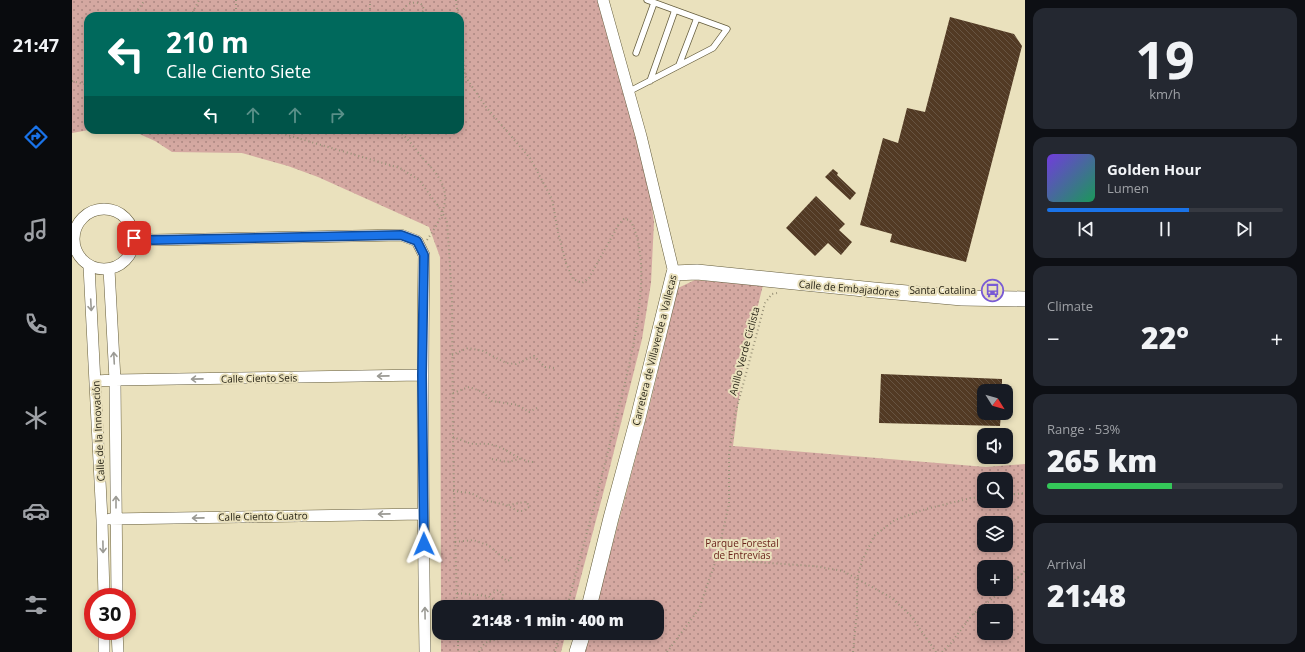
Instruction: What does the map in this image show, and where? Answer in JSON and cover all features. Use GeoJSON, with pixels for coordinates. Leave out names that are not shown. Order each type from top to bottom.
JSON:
{"type":"FeatureCollection","features":[{"type":"Feature","properties":{"kind":"main road","name":"Calle de Embajadores"},"geometry":{"type":"LineString","coordinates":[[674,273],[697,272],[866,290],[962,298],[1025,299]]}},
{"type":"Feature","properties":{"kind":"main road","name":"Carretera de Villaverde a Vallecas"},"geometry":{"type":"LineString","coordinates":[[591,600],[674,273]]}},
{"type":"Feature","properties":{"kind":"main road"},"geometry":{"type":"LineString","coordinates":[[577,652],[581,640]]}},
{"type":"Feature","properties":{"kind":"street","name":"Carretera de Villaverde a Vallecas"},"geometry":{"type":"LineString","coordinates":[[603,0],[641,136],[674,273]]}},
{"type":"Feature","properties":{"kind":"street"},"geometry":{"type":"LineString","coordinates":[[108,209],[118,212],[126,219],[132,227],[134,238],[133,249],[128,258],[119,266],[109,269],[99,269],[89,266],[81,259],[76,250],[74,240],[75,230],[80,221],[88,214],[98,210],[108,209]]}},
{"type":"Feature","properties":{"kind":"street"},"geometry":{"type":"LineString","coordinates":[[134,238],[153,240],[401,235],[419,245],[424,255],[422,375],[425,652]]}},
{"type":"Feature","properties":{"kind":"street","name":"Calle de la Innovación"},"geometry":{"type":"LineString","coordinates":[[89,266],[102,520],[104,588]]}},
{"type":"Feature","properties":{"kind":"street","name":"Calle de la Innovación"},"geometry":{"type":"LineString","coordinates":[[109,269],[115,380],[117,588]]}},
{"type":"Feature","properties":{"kind":"street","name":"Calle Ciento Seis"},"geometry":{"type":"LineString","coordinates":[[95,381],[422,375]]}},
{"type":"Feature","properties":{"kind":"street","name":"Calle Ciento Cuatro"},"geometry":{"type":"LineString","coordinates":[[102,520],[423,514]]}},
{"type":"Feature","properties":{"kind":"street"},"geometry":{"type":"LineString","coordinates":[[104,640],[104,652]]}},
{"type":"Feature","properties":{"kind":"street"},"geometry":{"type":"LineString","coordinates":[[117,640],[118,652]]}},
{"type":"Feature","properties":{"kind":"lane"},"geometry":{"type":"LineString","coordinates":[[628,92],[713,48],[727,29],[647,0]]}},
{"type":"Feature","properties":{"kind":"lane"},"geometry":{"type":"LineString","coordinates":[[636,53],[654,2]]}},
{"type":"Feature","properties":{"kind":"lane"},"geometry":{"type":"LineString","coordinates":[[650,81],[675,10]]}},
{"type":"Feature","properties":{"kind":"lane"},"geometry":{"type":"LineString","coordinates":[[679,65],[697,18]]}},
{"type":"Feature","properties":{"kind":"path"},"geometry":{"type":"LineString","coordinates":[[136,12],[145,0]]}},
{"type":"Feature","properties":{"kind":"path"},"geometry":{"type":"LineString","coordinates":[[193,12],[199,0]]}},
{"type":"Feature","properties":{"kind":"path"},"geometry":{"type":"LineString","coordinates":[[236,0],[236,12]]}},
{"type":"Feature","properties":{"kind":"path"},"geometry":{"type":"LineString","coordinates":[[456,0],[458,12]]}},
{"type":"Feature","properties":{"kind":"path"},"geometry":{"type":"LineString","coordinates":[[403,12],[408,4],[413,2],[421,4],[424,9],[422,12]]}},
{"type":"Feature","properties":{"kind":"path"},"geometry":{"type":"LineString","coordinates":[[370,4],[370,12]]}},
{"type":"Feature","properties":{"kind":"path"},"geometry":{"type":"LineString","coordinates":[[464,67],[465,76],[486,107],[530,158],[552,199],[566,263],[573,279],[582,283],[589,278],[618,224],[624,219],[630,220],[636,229],[642,264],[634,345],[590,524],[569,600]]}},
{"type":"Feature","properties":{"kind":"path"},"geometry":{"type":"LineString","coordinates":[[72,81],[84,84]]}},
{"type":"Feature","properties":{"kind":"path"},"geometry":{"type":"LineString","coordinates":[[284,134],[400,168],[419,180],[447,221],[452,297],[453,491],[458,600]]}},
{"type":"Feature","properties":{"kind":"path"},"geometry":{"type":"LineString","coordinates":[[404,134],[439,178],[444,188],[446,202],[433,231],[419,245]]}},
{"type":"Feature","properties":{"kind":"path","name":"Anillo Verde Ciclista"},"geometry":{"type":"LineString","coordinates":[[667,652],[699,609],[717,557],[729,504],[729,454],[736,411],[766,303],[772,294],[778,292]]}},
{"type":"Feature","properties":{"kind":"path"},"geometry":{"type":"LineString","coordinates":[[452,355],[468,348],[483,351],[506,363],[516,364],[534,356],[545,367],[555,368]]}},
{"type":"Feature","properties":{"kind":"path"},"geometry":{"type":"LineString","coordinates":[[453,393],[469,387],[483,392],[492,401],[518,406],[529,412],[537,408]]}},
{"type":"Feature","properties":{"kind":"path"},"geometry":{"type":"LineString","coordinates":[[453,437],[473,444],[493,445],[530,462],[536,462]]}},
{"type":"Feature","properties":{"kind":"path"},"geometry":{"type":"LineString","coordinates":[[492,459],[507,462],[522,458]]}},
{"type":"Feature","properties":{"kind":"path"},"geometry":{"type":"LineString","coordinates":[[453,491],[471,493],[484,500],[506,505],[527,502],[529,507],[523,511],[518,511],[506,505]]}},
{"type":"Feature","properties":{"kind":"path"},"geometry":{"type":"LineString","coordinates":[[1013,495],[1025,494]]}},
{"type":"Feature","properties":{"kind":"path"},"geometry":{"type":"LineString","coordinates":[[853,652],[857,612],[858,579],[862,561],[874,536],[895,520],[926,508],[977,498]]}},
{"type":"Feature","properties":{"kind":"path"},"geometry":{"type":"LineString","coordinates":[[455,542],[474,540],[488,545],[507,561],[510,560],[512,556]]}},
{"type":"Feature","properties":{"kind":"path"},"geometry":{"type":"LineString","coordinates":[[717,557],[814,566],[843,571],[892,598],[911,616],[936,652]]}},
{"type":"Feature","properties":{"kind":"path"},"geometry":{"type":"LineString","coordinates":[[1013,581],[1025,571]]}},
{"type":"Feature","properties":{"kind":"path"},"geometry":{"type":"LineString","coordinates":[[457,593],[488,596],[497,602],[502,600],[503,594],[498,590],[488,596]]}},
{"type":"Feature","properties":{"kind":"path"},"geometry":{"type":"LineString","coordinates":[[942,652],[951,643],[972,615],[995,596]]}},
{"type":"Feature","properties":{"kind":"path"},"geometry":{"type":"LineString","coordinates":[[458,640],[458,652]]}},
{"type":"Feature","properties":{"kind":"path"},"geometry":{"type":"LineString","coordinates":[[479,652],[485,643],[490,640]]}},
{"type":"Feature","properties":{"kind":"path"},"geometry":{"type":"LineString","coordinates":[[555,652],[558,640]]}},
{"type":"Feature","properties":{"kind":"green space"},"geometry":{"type":"Polygon","coordinates":[[[72,0],[600,0],[650,192],[654,222],[651,283],[642,339],[575,600],[441,600],[440,257],[429,227],[318,177],[288,166],[242,153],[172,152],[155,141],[139,134],[464,134],[464,12],[84,12],[84,131],[72,133],[72,0]]]}},
{"type":"Feature","properties":{"kind":"green space","name":"Parque Forestal de Entrevías"},"geometry":{"type":"Polygon","coordinates":[[[695,280],[763,285],[743,366],[733,446],[986,467],[1025,464],[1025,652],[584,652],[587,640],[664,640],[664,600],[598,600],[651,400],[678,288],[695,280]]]}},
{"type":"Feature","properties":{"kind":"green space"},"geometry":{"type":"Polygon","coordinates":[[[441,640],[564,640],[561,652],[441,652],[441,640]]]}},
{"type":"Feature","properties":{"kind":"building"},"geometry":{"type":"Polygon","coordinates":[[[950,17],[1014,34],[1022,46],[966,262],[890,242],[892,234],[860,225],[883,138],[898,143],[907,108],[925,112],[950,17]]]}},
{"type":"Feature","properties":{"kind":"building"},"geometry":{"type":"Polygon","coordinates":[[[833,169],[838,173],[837,175],[856,193],[850,200],[825,177],[833,169]]]}},
{"type":"Feature","properties":{"kind":"building"},"geometry":{"type":"Polygon","coordinates":[[[816,196],[845,224],[839,230],[852,242],[841,255],[828,243],[815,256],[786,228],[816,196]]]}},
{"type":"Feature","properties":{"kind":"building"},"geometry":{"type":"Polygon","coordinates":[[[881,374],[1002,379],[1002,384],[977,384],[977,420],[1000,420],[1000,426],[879,423],[881,374]]]}},
{"type":"Feature","properties":{"kind":"place","name":"Santa Catalina"},"geometry":{"type":"Point","coordinates":[992,290]}},
{"type":"Feature","properties":{"kind":"route"},"geometry":{"type":"LineString","coordinates":[[134,238],[153,240],[401,235],[417,241],[424,255],[422,375],[424,544]]}}]}
